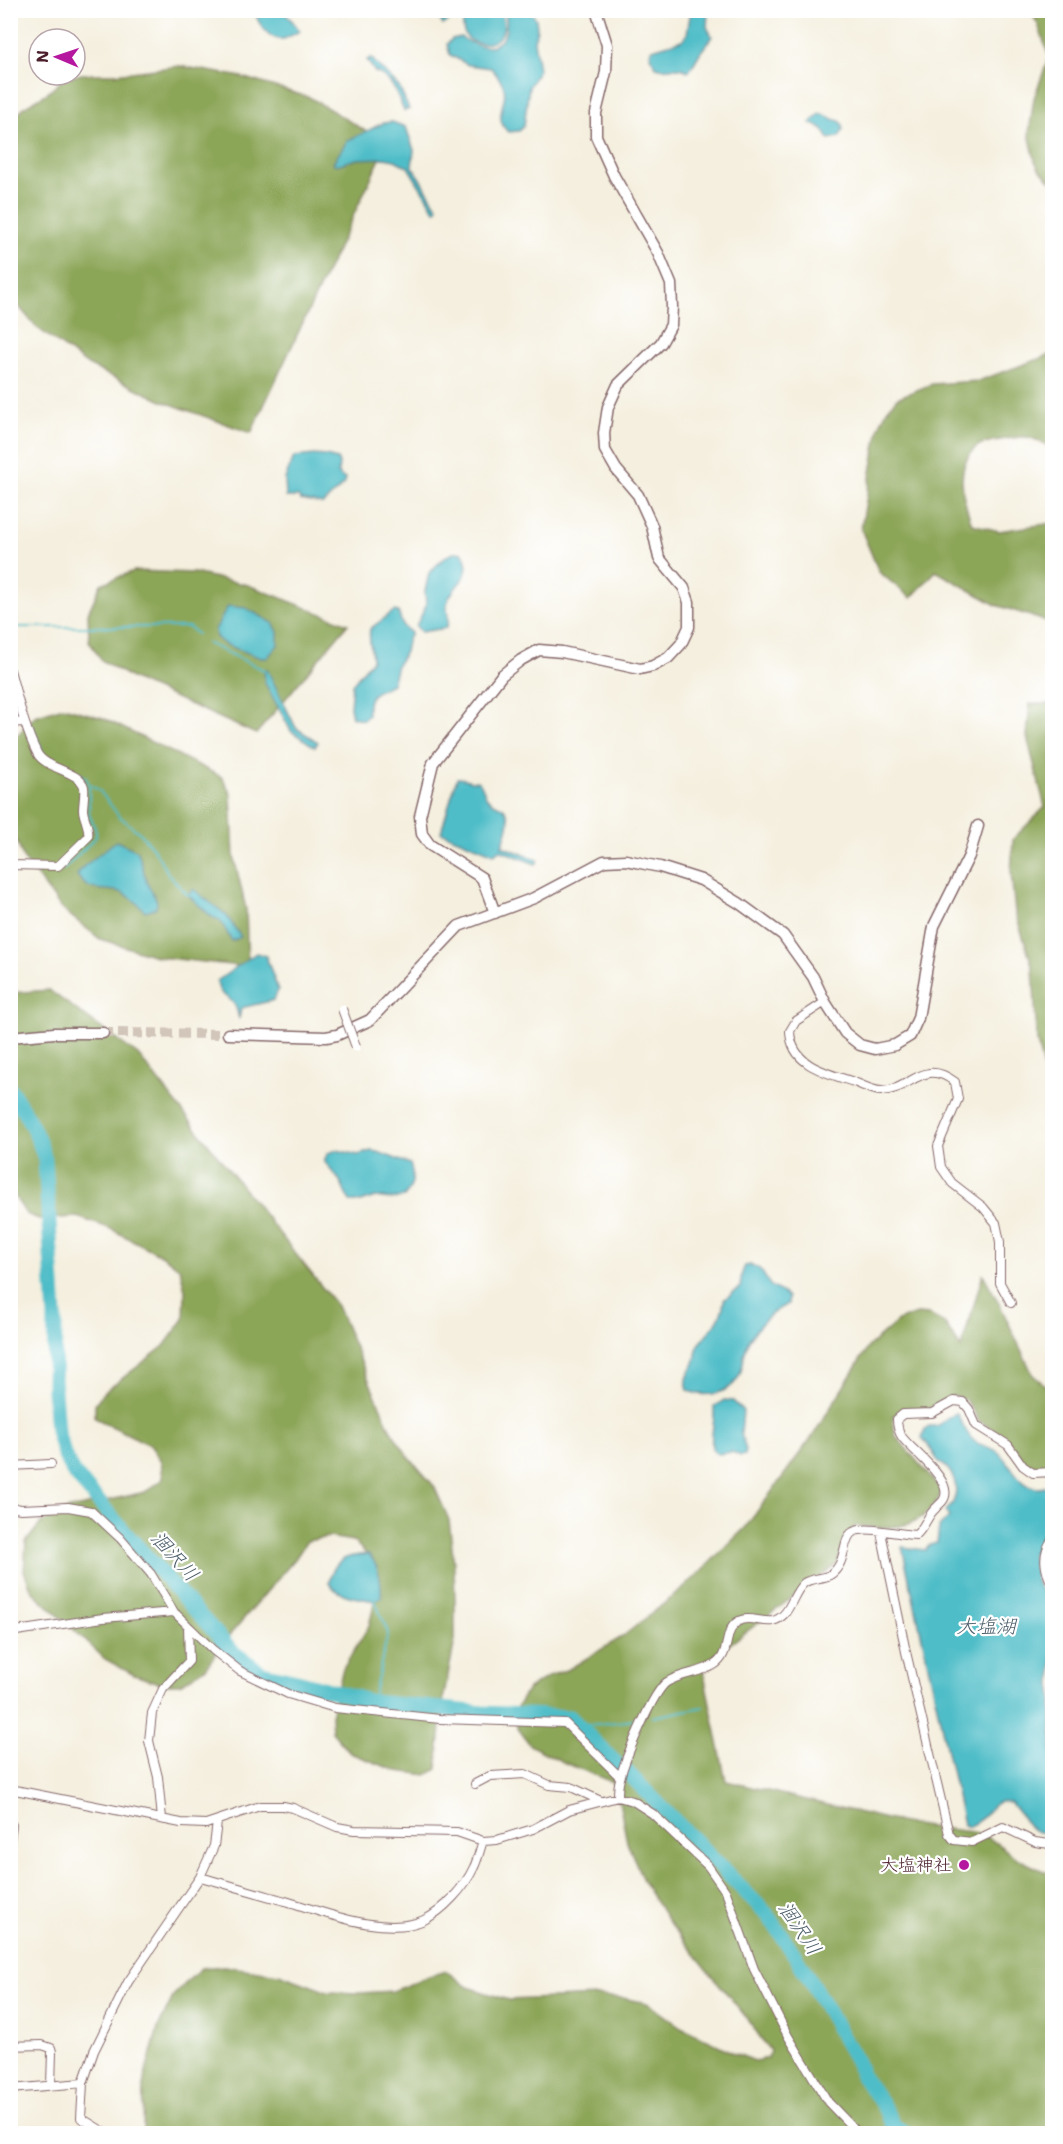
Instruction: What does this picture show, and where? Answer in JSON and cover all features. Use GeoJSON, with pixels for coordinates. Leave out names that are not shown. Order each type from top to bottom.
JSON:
{"type":"FeatureCollection","features":[{"type":"Feature","properties":{"kind":"street"},"geometry":{"type":"LineString","coordinates":[[495,913],[482,878],[430,845],[422,834],[420,816],[433,763],[502,675],[539,650],[562,652],[640,669],[653,666],[668,658],[681,644],[688,627],[689,602],[684,588],[659,558],[652,526],[638,495],[616,469],[604,450],[608,407],[618,385],[661,343],[671,325],[672,307],[671,284],[658,253],[614,176],[596,136],[596,113],[606,72],[607,45],[596,10]]}},
{"type":"Feature","properties":{"kind":"street"},"geometry":{"type":"LineString","coordinates":[[10,670],[24,722],[38,755],[44,761],[80,780],[84,788],[83,812],[89,830],[88,837],[58,866],[10,866]]}},
{"type":"Feature","properties":{"kind":"street"},"geometry":{"type":"LineString","coordinates":[[10,723],[24,722]]}},
{"type":"Feature","properties":{"kind":"street"},"geometry":{"type":"LineString","coordinates":[[228,1034],[326,1037],[337,1035],[370,1020],[459,926],[534,898],[604,861],[626,860],[660,867],[701,880],[739,903],[783,935],[813,977],[825,1002],[846,1033],[860,1045],[875,1049],[895,1045],[910,1036],[918,1018],[934,926],[969,856],[978,826]]}},
{"type":"Feature","properties":{"kind":"street"},"geometry":{"type":"LineString","coordinates":[[825,1002],[796,1021],[790,1032],[794,1051],[803,1061],[821,1071],[880,1091],[893,1088],[919,1075],[935,1072],[946,1075],[954,1082],[958,1099],[938,1146],[941,1167],[952,1183],[983,1207],[996,1223],[1000,1242],[1000,1283],[1011,1303]]}},
{"type":"Feature","properties":{"kind":"street"},"geometry":{"type":"LineString","coordinates":[[342,1010],[356,1047]]}},
{"type":"Feature","properties":{"kind":"street"},"geometry":{"type":"LineString","coordinates":[[10,1037],[54,1033],[104,1033]]}},
{"type":"Feature","properties":{"kind":"street"},"geometry":{"type":"LineString","coordinates":[[618,1797],[620,1778],[658,1690],[668,1681],[715,1665],[724,1656],[732,1629],[737,1622],[746,1619],[774,1621],[784,1614],[796,1591],[806,1582],[829,1575],[839,1566],[849,1535],[855,1531],[916,1535],[923,1529],[934,1509],[944,1499],[945,1485],[924,1457],[901,1437],[897,1419],[903,1414],[932,1413],[954,1401],[963,1402],[976,1425],[1008,1445],[1023,1466],[1033,1473],[1053,1472]]}},
{"type":"Feature","properties":{"kind":"street"},"geometry":{"type":"LineString","coordinates":[[10,1466],[51,1464]]}},
{"type":"Feature","properties":{"kind":"street"},"geometry":{"type":"LineString","coordinates":[[10,1507],[21,1509],[68,1507],[92,1511],[120,1538],[151,1574],[174,1612],[213,1650],[240,1671],[288,1694],[335,1708],[440,1719],[565,1723],[620,1778]]}},
{"type":"Feature","properties":{"kind":"street"},"geometry":{"type":"LineString","coordinates":[[881,1532],[906,1652],[949,1834],[954,1840],[972,1842],[1003,1827],[1018,1835],[1053,1847]]}},
{"type":"Feature","properties":{"kind":"street"},"geometry":{"type":"LineString","coordinates":[[1053,1540],[1049,1543],[1044,1566],[1053,1583]]}},
{"type":"Feature","properties":{"kind":"street"},"geometry":{"type":"LineString","coordinates":[[10,1632],[103,1618],[174,1612]]}},
{"type":"Feature","properties":{"kind":"street"},"geometry":{"type":"LineString","coordinates":[[162,1819],[158,1777],[149,1741],[152,1713],[163,1689],[189,1661],[188,1626]]}},
{"type":"Feature","properties":{"kind":"street"},"geometry":{"type":"LineString","coordinates":[[475,1784],[490,1776],[525,1774],[549,1785],[571,1788],[601,1801]]}},
{"type":"Feature","properties":{"kind":"street"},"geometry":{"type":"LineString","coordinates":[[10,1789],[181,1823],[206,1824],[260,1806],[283,1806],[337,1827],[354,1830],[457,1832],[483,1841],[496,1840],[532,1829],[569,1810],[601,1801],[618,1797],[633,1801],[653,1814],[708,1866],[726,1892],[754,1969],[788,2036],[828,2102],[859,2133]]}},
{"type":"Feature","properties":{"kind":"street"},"geometry":{"type":"LineString","coordinates":[[107,2133],[81,2118],[83,2082],[94,2051],[128,1982],[200,1877],[214,1846],[217,1822]]}},
{"type":"Feature","properties":{"kind":"street"},"geometry":{"type":"LineString","coordinates":[[10,1825],[12,1825],[10,1841]]}},
{"type":"Feature","properties":{"kind":"street"},"geometry":{"type":"LineString","coordinates":[[200,1877],[341,1917],[378,1925],[403,1926],[422,1921],[433,1914],[458,1891],[474,1868],[483,1841]]}},
{"type":"Feature","properties":{"kind":"street"},"geometry":{"type":"LineString","coordinates":[[10,2046],[42,2044],[51,2048],[51,2085]]}},
{"type":"Feature","properties":{"kind":"street"},"geometry":{"type":"LineString","coordinates":[[10,2089],[83,2082]]}},
{"type":"Feature","properties":{"kind":"green space"},"geometry":{"type":"Polygon","coordinates":[[[1030,11],[1052,11],[1052,182],[1039,169],[1035,161],[1029,133],[1034,98],[1049,57],[1038,24],[1030,11]]]}},
{"type":"Feature","properties":{"kind":"green space"},"geometry":{"type":"Polygon","coordinates":[[[180,66],[242,77],[311,98],[387,144],[251,433],[162,401],[88,365],[36,327],[11,297],[10,124],[24,107],[54,87],[87,87],[87,74],[115,74],[180,66]]]}},
{"type":"Feature","properties":{"kind":"green space"},"geometry":{"type":"Polygon","coordinates":[[[1052,354],[1052,448],[1033,438],[1022,437],[983,444],[970,454],[965,463],[962,483],[972,524],[999,531],[1052,523],[1052,623],[996,605],[936,571],[911,598],[879,572],[861,529],[879,427],[887,410],[897,398],[932,384],[978,381],[1052,354]]]}},
{"type":"Feature","properties":{"kind":"green space"},"geometry":{"type":"Polygon","coordinates":[[[134,571],[194,573],[248,585],[348,624],[256,734],[133,679],[101,660],[89,641],[88,613],[101,584],[134,571]]]}},
{"type":"Feature","properties":{"kind":"green space"},"geometry":{"type":"Polygon","coordinates":[[[1030,704],[1052,704],[1052,1107],[1037,1042],[1033,968],[1015,912],[1011,873],[1013,839],[1045,807],[1027,737],[1030,704]]]}},
{"type":"Feature","properties":{"kind":"green space"},"geometry":{"type":"Polygon","coordinates":[[[63,707],[103,718],[222,777],[231,794],[234,857],[246,909],[248,967],[159,957],[100,939],[62,909],[23,858],[11,826],[11,747],[14,739],[35,716],[63,707]]]}},
{"type":"Feature","properties":{"kind":"green space"},"geometry":{"type":"Polygon","coordinates":[[[49,990],[138,1055],[337,1306],[390,1429],[408,1456],[434,1486],[449,1520],[454,1564],[455,1640],[444,1695],[437,1769],[427,1775],[397,1771],[350,1753],[332,1732],[331,1715],[343,1668],[369,1626],[379,1583],[373,1560],[353,1541],[329,1537],[307,1541],[295,1559],[221,1645],[207,1667],[180,1684],[163,1684],[134,1675],[105,1659],[32,1591],[24,1571],[26,1542],[40,1524],[62,1511],[145,1492],[163,1479],[161,1461],[150,1445],[95,1418],[95,1404],[102,1394],[164,1346],[184,1319],[185,1290],[180,1269],[163,1256],[109,1228],[77,1217],[39,1219],[26,1214],[11,1191],[11,993],[49,990]]]}},
{"type":"Feature","properties":{"kind":"green space"},"geometry":{"type":"Polygon","coordinates":[[[983,1274],[1033,1375],[1052,1391],[1052,1469],[1041,1470],[1027,1463],[1001,1434],[979,1421],[966,1400],[953,1396],[931,1409],[893,1416],[895,1435],[942,1491],[935,1504],[917,1520],[906,1524],[882,1528],[856,1526],[847,1534],[837,1564],[702,1665],[726,1781],[912,1825],[972,1832],[989,1838],[1020,1860],[1052,1875],[1052,2133],[143,2134],[144,2079],[158,2028],[174,1995],[201,1968],[224,1966],[279,1974],[328,1992],[393,1991],[446,1971],[468,1987],[508,2000],[598,1996],[623,1998],[647,2003],[681,2027],[732,2052],[755,2061],[768,2058],[770,2051],[746,2017],[668,1921],[644,1883],[627,1842],[618,1796],[612,1782],[531,1746],[517,1727],[517,1707],[528,1689],[549,1676],[569,1669],[622,1637],[686,1586],[745,1528],[814,1434],[869,1346],[898,1321],[917,1314],[929,1315],[944,1323],[961,1348],[983,1274]]]}},
{"type":"Feature","properties":{"kind":"water"},"geometry":{"type":"Polygon","coordinates":[[[691,10],[708,11],[707,27],[712,36],[709,41],[689,71],[656,67],[650,56],[652,49],[682,40],[687,34],[691,10]]]}},
{"type":"Feature","properties":{"kind":"water"},"geometry":{"type":"Polygon","coordinates":[[[256,11],[282,12],[300,31],[287,38],[278,39],[269,34],[261,25],[256,11]]]}},
{"type":"Feature","properties":{"kind":"water"},"geometry":{"type":"Polygon","coordinates":[[[435,11],[456,11],[443,25],[435,11]]]}},
{"type":"Feature","properties":{"kind":"water"},"geometry":{"type":"Polygon","coordinates":[[[467,11],[500,11],[504,25],[501,35],[493,41],[483,44],[473,42],[466,36],[463,25],[467,11]]]}},
{"type":"Feature","properties":{"kind":"water"},"geometry":{"type":"Polygon","coordinates":[[[505,11],[531,11],[536,19],[537,29],[534,41],[539,69],[529,87],[524,126],[519,131],[508,132],[501,120],[505,91],[499,78],[491,68],[468,65],[450,55],[447,44],[452,39],[461,37],[481,46],[496,44],[502,40],[505,32],[505,11]]]}},
{"type":"Feature","properties":{"kind":"water"},"geometry":{"type":"Polygon","coordinates":[[[371,58],[399,87],[409,109],[404,111],[390,83],[381,74],[375,72],[367,60],[371,58]]]}},
{"type":"Feature","properties":{"kind":"water"},"geometry":{"type":"Polygon","coordinates":[[[820,114],[840,121],[843,130],[839,137],[829,139],[822,128],[810,123],[820,114]]]}},
{"type":"Feature","properties":{"kind":"water"},"geometry":{"type":"Polygon","coordinates":[[[392,122],[406,127],[414,150],[412,166],[438,208],[435,211],[408,167],[395,160],[357,159],[336,165],[333,163],[347,141],[383,123],[392,122]]]}},
{"type":"Feature","properties":{"kind":"water"},"geometry":{"type":"Polygon","coordinates":[[[314,455],[337,459],[338,474],[345,479],[344,484],[323,504],[300,500],[299,497],[286,497],[285,479],[294,457],[314,455]]]}},
{"type":"Feature","properties":{"kind":"water"},"geometry":{"type":"Polygon","coordinates":[[[456,552],[463,553],[467,569],[449,597],[446,628],[421,632],[416,626],[426,606],[425,591],[429,573],[445,557],[456,552]]]}},
{"type":"Feature","properties":{"kind":"water"},"geometry":{"type":"Polygon","coordinates":[[[228,606],[246,608],[273,623],[278,632],[278,645],[267,658],[261,658],[224,644],[216,637],[215,630],[228,606]]]}},
{"type":"Feature","properties":{"kind":"water"},"geometry":{"type":"Polygon","coordinates":[[[394,611],[398,612],[403,626],[411,633],[405,652],[397,665],[392,684],[376,692],[370,698],[368,715],[363,720],[352,717],[350,707],[352,684],[372,660],[370,629],[394,611]]]}},
{"type":"Feature","properties":{"kind":"water"},"geometry":{"type":"Polygon","coordinates":[[[267,669],[296,728],[318,742],[315,747],[291,731],[265,683],[264,670],[267,669]]]}},
{"type":"Feature","properties":{"kind":"water"},"geometry":{"type":"Polygon","coordinates":[[[457,778],[478,781],[488,799],[505,809],[509,819],[502,846],[538,860],[536,864],[500,850],[494,854],[441,832],[457,778]]]}},
{"type":"Feature","properties":{"kind":"water"},"geometry":{"type":"Polygon","coordinates":[[[116,841],[138,851],[147,883],[157,901],[156,908],[145,911],[126,894],[92,888],[82,882],[77,875],[83,867],[116,841]]]}},
{"type":"Feature","properties":{"kind":"water"},"geometry":{"type":"Polygon","coordinates":[[[193,889],[226,915],[241,937],[232,941],[220,920],[212,917],[188,895],[193,889]]]}},
{"type":"Feature","properties":{"kind":"water"},"geometry":{"type":"Polygon","coordinates":[[[256,953],[266,956],[278,990],[274,1000],[241,1008],[239,1019],[235,1006],[221,993],[217,981],[256,953]]]}},
{"type":"Feature","properties":{"kind":"water"},"geometry":{"type":"Polygon","coordinates":[[[337,1150],[358,1155],[371,1151],[378,1152],[410,1164],[413,1178],[409,1189],[404,1197],[391,1199],[375,1197],[361,1202],[351,1202],[340,1181],[324,1161],[328,1153],[337,1150]]]}},
{"type":"Feature","properties":{"kind":"water"},"geometry":{"type":"Polygon","coordinates":[[[751,1265],[761,1271],[771,1286],[788,1297],[788,1304],[767,1318],[750,1338],[740,1374],[731,1386],[710,1394],[688,1390],[687,1379],[698,1347],[721,1314],[724,1300],[740,1287],[745,1266],[751,1265]]]}},
{"type":"Feature","properties":{"kind":"water"},"geometry":{"type":"Polygon","coordinates":[[[724,1400],[733,1401],[743,1411],[741,1434],[746,1450],[745,1455],[741,1456],[732,1452],[718,1454],[712,1449],[714,1407],[724,1400]]]}},
{"type":"Feature","properties":{"kind":"water","name":"大塩湖"},"geometry":{"type":"Polygon","coordinates":[[[956,1413],[973,1440],[998,1452],[1026,1484],[1042,1488],[1052,1485],[1052,1524],[1036,1551],[1032,1553],[1037,1584],[1045,1593],[1052,1596],[1052,1834],[1033,1831],[1010,1802],[998,1802],[983,1817],[968,1827],[963,1824],[902,1547],[925,1550],[937,1543],[939,1527],[949,1517],[945,1511],[950,1507],[955,1496],[953,1478],[922,1438],[925,1429],[929,1426],[937,1426],[956,1413]]]}},
{"type":"Feature","properties":{"kind":"water"},"geometry":{"type":"Polygon","coordinates":[[[369,1554],[379,1574],[381,1597],[375,1601],[350,1596],[333,1588],[329,1583],[338,1563],[347,1557],[369,1554]]]}},
{"type":"Feature","properties":{"kind":"waterway"},"geometry":{"type":"LineString","coordinates":[[15,627],[189,627],[197,634]]}},
{"type":"Feature","properties":{"kind":"waterway"},"geometry":{"type":"LineString","coordinates":[[207,643],[264,670]]}},
{"type":"Feature","properties":{"kind":"waterway"},"geometry":{"type":"LineString","coordinates":[[10,693],[15,713],[20,717]]}},
{"type":"Feature","properties":{"kind":"waterway"},"geometry":{"type":"LineString","coordinates":[[32,726],[43,754]]}},
{"type":"Feature","properties":{"kind":"waterway"},"geometry":{"type":"LineString","coordinates":[[76,773],[85,777],[89,784],[99,790],[119,816],[141,834],[155,851],[169,875],[188,895]]}},
{"type":"Feature","properties":{"kind":"waterway"},"geometry":{"type":"LineString","coordinates":[[64,869],[96,837],[89,814],[89,784]]}},
{"type":"Feature","properties":{"kind":"waterway","name":"涸沢川"},"geometry":{"type":"LineString","coordinates":[[10,1089],[39,1141],[45,1160],[55,1316],[54,1390],[57,1431],[64,1454],[73,1472],[128,1536],[233,1652],[262,1673],[372,1702],[482,1713],[570,1717],[617,1764]]}},
{"type":"Feature","properties":{"kind":"waterway"},"geometry":{"type":"LineString","coordinates":[[372,1702],[388,1633],[375,1601]]}},
{"type":"Feature","properties":{"kind":"waterway"},"geometry":{"type":"LineString","coordinates":[[653,1717],[703,1707]]}},
{"type":"Feature","properties":{"kind":"waterway"},"geometry":{"type":"LineString","coordinates":[[579,1726],[636,1720]]}},
{"type":"Feature","properties":{"kind":"waterway","name":"涸沢川"},"geometry":{"type":"LineString","coordinates":[[625,1770],[766,1913],[815,1988],[859,2066],[861,2075],[881,2102],[894,2126],[907,2134]]}},
{"type":"Feature","properties":{"kind":"tunnel"},"geometry":{"type":"LineString","coordinates":[[103,1033],[228,1034]]}},
{"type":"Feature","properties":{"kind":"place","name":"大塩神社"},"geometry":{"type":"Point","coordinates":[964,1865]}}]}
